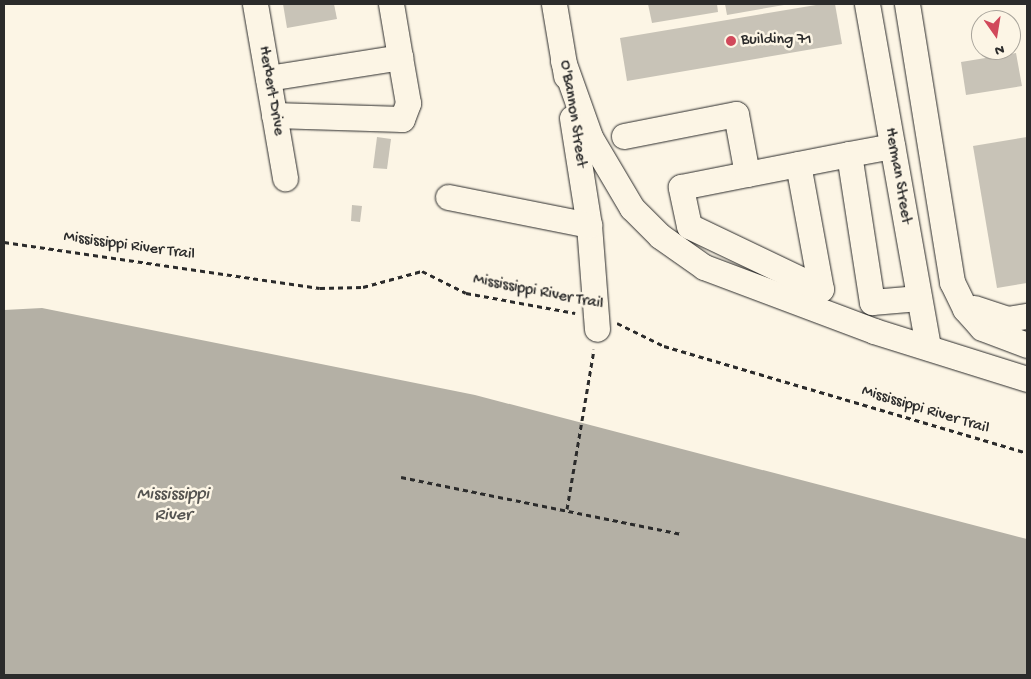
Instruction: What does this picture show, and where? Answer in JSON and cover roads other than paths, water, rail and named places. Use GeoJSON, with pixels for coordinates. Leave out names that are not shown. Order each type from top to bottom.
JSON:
{"type":"FeatureCollection","features":[{"type":"Feature","properties":{"kind":"street","name":"Herbert Drive"},"geometry":{"type":"LineString","coordinates":[[255,4],[285,178]]}},
{"type":"Feature","properties":{"kind":"street"},"geometry":{"type":"LineString","coordinates":[[274,115],[402,120],[408,104],[390,4]]}},
{"type":"Feature","properties":{"kind":"street","name":"O'Bannon Street"},"geometry":{"type":"LineString","coordinates":[[554,4],[589,225],[596,322]]}},
{"type":"Feature","properties":{"kind":"street","name":"Herman Street"},"geometry":{"type":"LineString","coordinates":[[867,4],[928,348]]}},
{"type":"Feature","properties":{"kind":"street"},"geometry":{"type":"LineString","coordinates":[[907,4],[952,282],[961,300],[982,328],[1027,345]]}},
{"type":"Feature","properties":{"kind":"street"},"geometry":{"type":"LineString","coordinates":[[268,78],[400,57]]}},
{"type":"Feature","properties":{"kind":"street"},"geometry":{"type":"LineString","coordinates":[[563,61],[590,137],[632,208],[660,236],[704,267],[874,331],[1027,379]]}},
{"type":"Feature","properties":{"kind":"street"},"geometry":{"type":"LineString","coordinates":[[624,136],[736,114],[747,174]]}},
{"type":"Feature","properties":{"kind":"street"},"geometry":{"type":"LineString","coordinates":[[798,164],[821,289],[689,226],[681,187],[747,174],[798,164],[849,154],[892,146]]}},
{"type":"Feature","properties":{"kind":"street"},"geometry":{"type":"LineString","coordinates":[[849,154],[872,302],[874,331]]}},
{"type":"Feature","properties":{"kind":"street"},"geometry":{"type":"LineString","coordinates":[[448,197],[589,225]]}},
{"type":"Feature","properties":{"kind":"street"},"geometry":{"type":"LineString","coordinates":[[872,302],[919,298]]}},
{"type":"Feature","properties":{"kind":"street"},"geometry":{"type":"LineString","coordinates":[[961,300],[987,315],[1008,319],[1027,316]]}},
{"type":"Feature","properties":{"kind":"water","name":"Mississippi River"},"geometry":{"type":"Polygon","coordinates":[[[42,308],[475,395],[1027,539],[1027,675],[4,675],[4,310],[42,308]]]}},
{"type":"Feature","properties":{"kind":"place","name":"Building 71"},"geometry":{"type":"Point","coordinates":[731,41]}}]}
